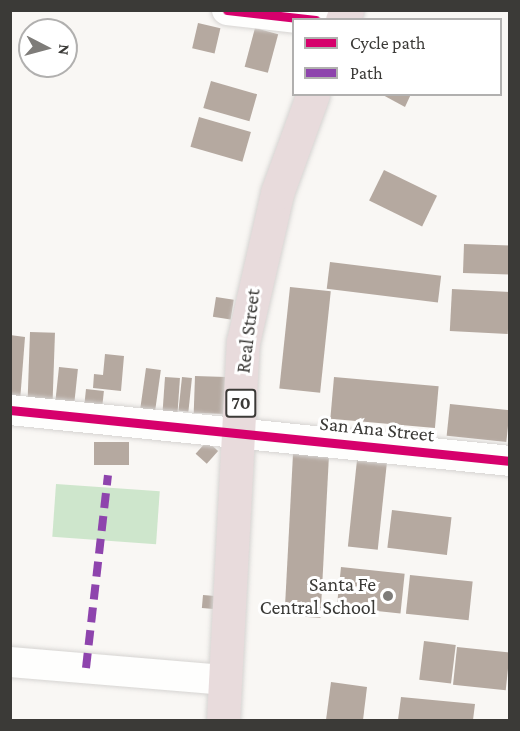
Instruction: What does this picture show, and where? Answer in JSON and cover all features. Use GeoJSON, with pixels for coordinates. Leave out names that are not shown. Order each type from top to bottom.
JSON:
{"type":"FeatureCollection","features":[{"type":"Feature","properties":{"kind":"highway","name":"Real Street"},"geometry":{"type":"LineString","coordinates":[[223,720],[243,342],[257,266],[312,96]]}},
{"type":"Feature","properties":{"kind":"street"},"geometry":{"type":"LineString","coordinates":[[227,10],[297,18]]}},
{"type":"Feature","properties":{"kind":"street","name":"San Ana Street"},"geometry":{"type":"LineString","coordinates":[[10,410],[510,461]]}},
{"type":"Feature","properties":{"kind":"street"},"geometry":{"type":"LineString","coordinates":[[10,662],[226,680]]}},
{"type":"Feature","properties":{"kind":"green space"},"geometry":{"type":"Polygon","coordinates":[[[56,484],[160,491],[156,544],[52,537],[56,484]]]}},
{"type":"Feature","properties":{"kind":"building"},"geometry":{"type":"Polygon","coordinates":[[[198,23],[220,28],[215,54],[192,48],[198,23]]]}},
{"type":"Feature","properties":{"kind":"building"},"geometry":{"type":"Polygon","coordinates":[[[255,28],[278,34],[268,73],[245,67],[255,28]]]}},
{"type":"Feature","properties":{"kind":"building"},"geometry":{"type":"Polygon","coordinates":[[[211,81],[257,94],[249,121],[203,108],[211,81]]]}},
{"type":"Feature","properties":{"kind":"building"},"geometry":{"type":"Polygon","coordinates":[[[385,96],[410,96],[405,107],[385,96]]]}},
{"type":"Feature","properties":{"kind":"building"},"geometry":{"type":"Polygon","coordinates":[[[199,117],[251,132],[242,162],[190,147],[199,117]]]}},
{"type":"Feature","properties":{"kind":"building"},"geometry":{"type":"Polygon","coordinates":[[[384,170],[437,196],[422,226],[369,201],[384,170]]]}},
{"type":"Feature","properties":{"kind":"building"},"geometry":{"type":"Polygon","coordinates":[[[464,244],[510,246],[509,275],[463,273],[464,244]]]}},
{"type":"Feature","properties":{"kind":"building"},"geometry":{"type":"Polygon","coordinates":[[[330,262],[441,276],[438,302],[327,289],[330,262]]]}},
{"type":"Feature","properties":{"kind":"building"},"geometry":{"type":"Polygon","coordinates":[[[290,287],[331,291],[320,393],[279,388],[290,287]]]}},
{"type":"Feature","properties":{"kind":"building"},"geometry":{"type":"Polygon","coordinates":[[[452,289],[510,292],[508,334],[450,331],[452,289]]]}},
{"type":"Feature","properties":{"kind":"building"},"geometry":{"type":"Polygon","coordinates":[[[216,297],[234,300],[231,320],[213,317],[216,297]]]}},
{"type":"Feature","properties":{"kind":"building"},"geometry":{"type":"Polygon","coordinates":[[[30,332],[55,333],[53,402],[28,401],[30,332]]]}},
{"type":"Feature","properties":{"kind":"building"},"geometry":{"type":"Polygon","coordinates":[[[10,335],[25,337],[20,401],[10,400],[10,335]]]}},
{"type":"Feature","properties":{"kind":"building"},"geometry":{"type":"Polygon","coordinates":[[[105,354],[124,356],[121,391],[93,388],[94,374],[103,375],[105,354]]]}},
{"type":"Feature","properties":{"kind":"building"},"geometry":{"type":"Polygon","coordinates":[[[59,367],[78,369],[74,409],[55,407],[59,367]]]}},
{"type":"Feature","properties":{"kind":"building"},"geometry":{"type":"Polygon","coordinates":[[[146,368],[161,370],[154,418],[139,416],[146,368]]]}},
{"type":"Feature","properties":{"kind":"building"},"geometry":{"type":"Polygon","coordinates":[[[195,376],[226,377],[225,414],[194,413],[195,376]]]}},
{"type":"Feature","properties":{"kind":"building"},"geometry":{"type":"Polygon","coordinates":[[[165,377],[180,378],[177,416],[162,415],[165,377]]]}},
{"type":"Feature","properties":{"kind":"building"},"geometry":{"type":"Polygon","coordinates":[[[182,377],[192,378],[188,412],[178,411],[182,377]]]}},
{"type":"Feature","properties":{"kind":"building"},"geometry":{"type":"Polygon","coordinates":[[[334,377],[439,386],[435,428],[330,419],[334,377]]]}},
{"type":"Feature","properties":{"kind":"building"},"geometry":{"type":"Polygon","coordinates":[[[86,389],[104,391],[102,413],[84,411],[86,389]]]}},
{"type":"Feature","properties":{"kind":"building"},"geometry":{"type":"Polygon","coordinates":[[[450,404],[510,410],[506,442],[447,436],[450,404]]]}},
{"type":"Feature","properties":{"kind":"building"},"geometry":{"type":"Polygon","coordinates":[[[207,441],[218,451],[207,464],[196,454],[207,441]]]}},
{"type":"Feature","properties":{"kind":"building"},"geometry":{"type":"Polygon","coordinates":[[[94,442],[129,442],[129,465],[94,465],[94,442]]]}},
{"type":"Feature","properties":{"kind":"building"},"geometry":{"type":"Polygon","coordinates":[[[293,454],[329,456],[320,618],[285,616],[293,454]]]}},
{"type":"Feature","properties":{"kind":"building"},"geometry":{"type":"Polygon","coordinates":[[[357,460],[387,463],[378,550],[348,547],[357,460]]]}},
{"type":"Feature","properties":{"kind":"building"},"geometry":{"type":"Polygon","coordinates":[[[392,510],[452,517],[447,555],[387,548],[392,510]]]}},
{"type":"Feature","properties":{"kind":"building"},"geometry":{"type":"Polygon","coordinates":[[[341,567],[405,574],[400,613],[337,607],[341,567]]]}},
{"type":"Feature","properties":{"kind":"building"},"geometry":{"type":"Polygon","coordinates":[[[410,575],[473,582],[469,620],[406,614],[410,575]]]}},
{"type":"Feature","properties":{"kind":"building"},"geometry":{"type":"Polygon","coordinates":[[[203,595],[215,596],[214,609],[202,608],[203,595]]]}},
{"type":"Feature","properties":{"kind":"building"},"geometry":{"type":"Polygon","coordinates":[[[424,641],[456,645],[451,684],[419,680],[424,641]]]}},
{"type":"Feature","properties":{"kind":"building"},"geometry":{"type":"Polygon","coordinates":[[[457,647],[510,653],[506,690],[453,685],[457,647]]]}},
{"type":"Feature","properties":{"kind":"building"},"geometry":{"type":"Polygon","coordinates":[[[331,682],[367,687],[363,720],[326,720],[331,682]]]}},
{"type":"Feature","properties":{"kind":"building"},"geometry":{"type":"Polygon","coordinates":[[[401,697],[475,704],[473,720],[398,720],[401,697]]]}},
{"type":"Feature","properties":{"kind":"marked path"},"geometry":{"type":"LineString","coordinates":[[86,668],[108,475]]}},
{"type":"Feature","properties":{"kind":"cycle path"},"geometry":{"type":"LineString","coordinates":[[227,10],[297,18]]}},
{"type":"Feature","properties":{"kind":"cycle path"},"geometry":{"type":"LineString","coordinates":[[10,410],[510,461]]}},
{"type":"Feature","properties":{"kind":"place","name":"Santa Fe Central School"},"geometry":{"type":"Point","coordinates":[388,596]}}]}
